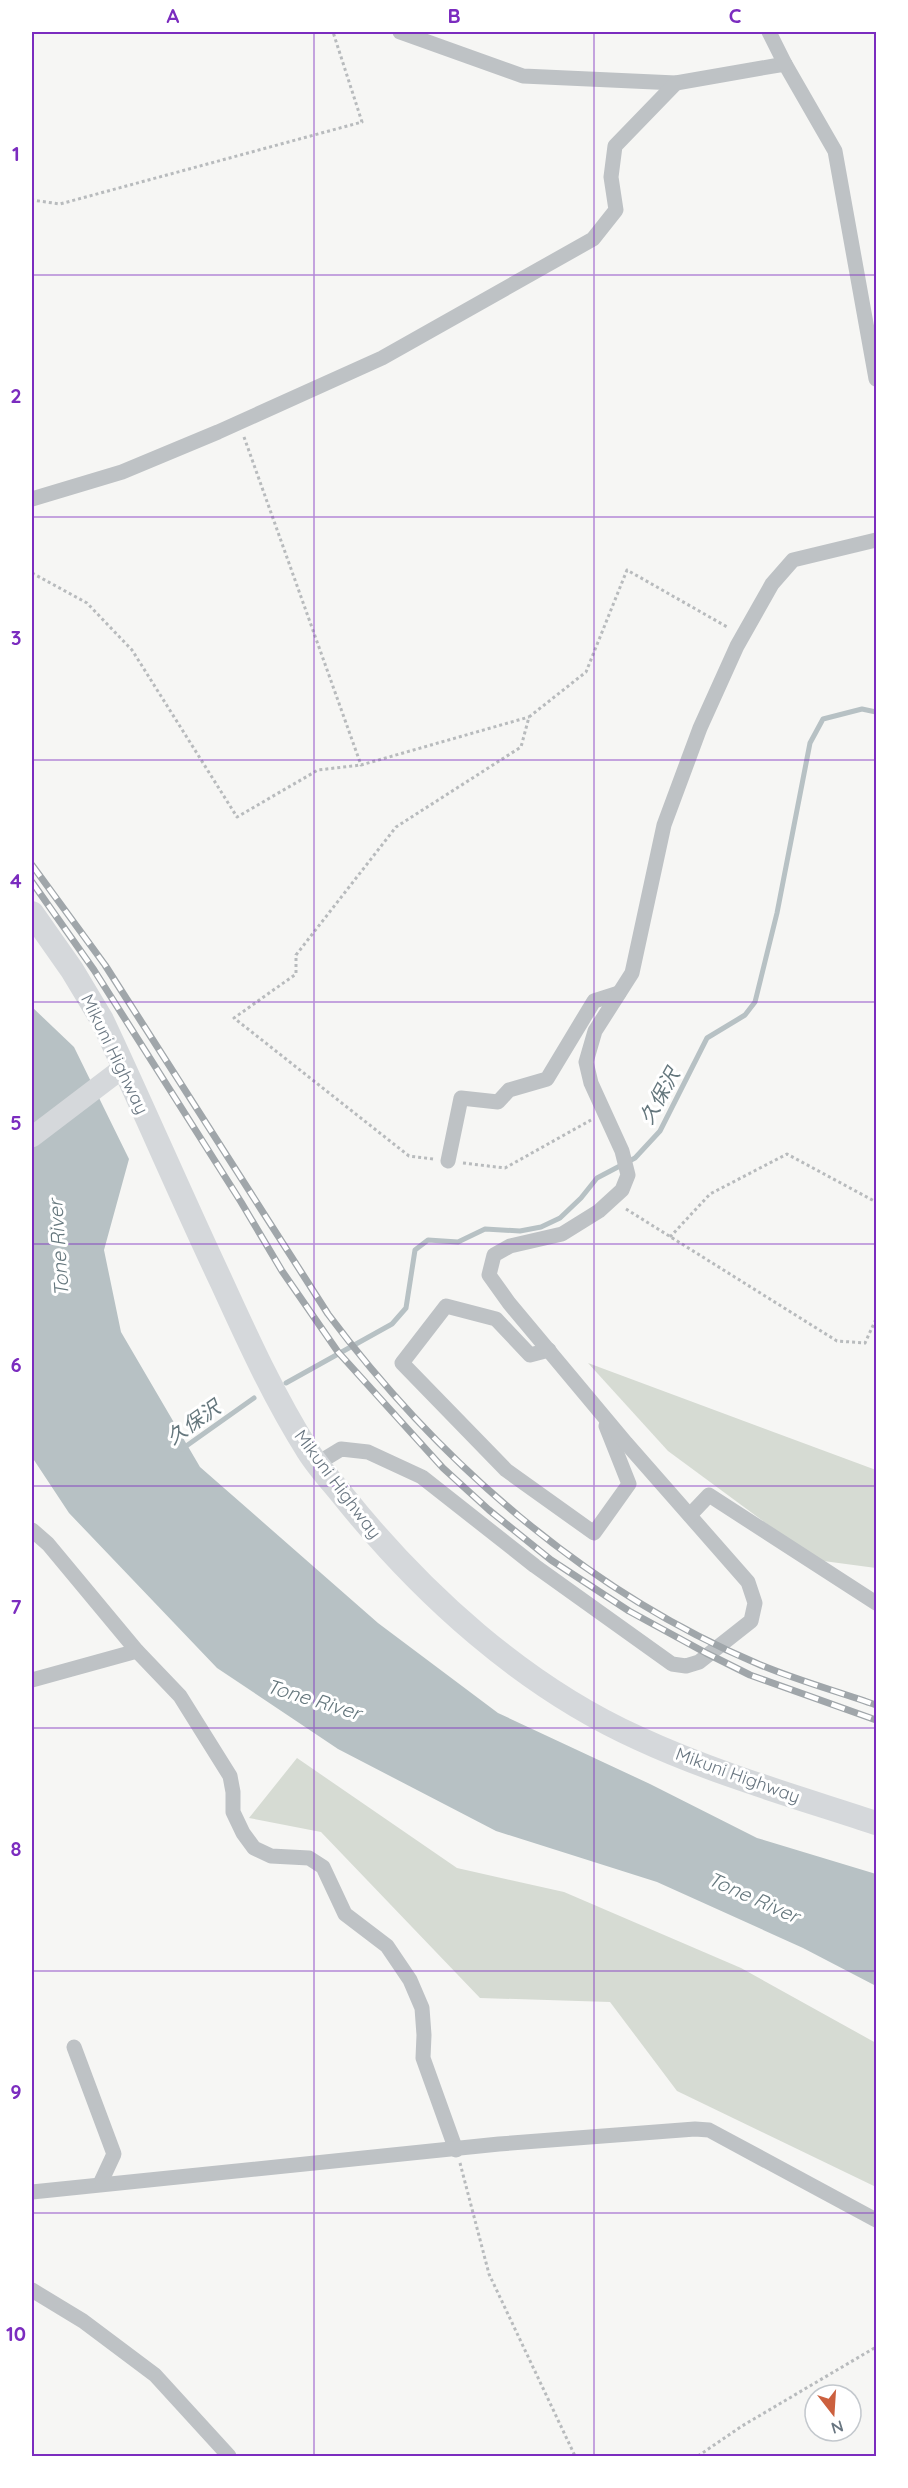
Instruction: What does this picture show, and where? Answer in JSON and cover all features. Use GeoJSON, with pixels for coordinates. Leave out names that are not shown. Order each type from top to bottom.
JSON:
{"type":"FeatureCollection","features":[{"type":"Feature","properties":{"kind":"highway","name":"Mikuni Highway"},"geometry":{"type":"LineString","coordinates":[[32,913],[72,970],[102,1020],[115,1074],[265,1376],[318,1463],[386,1548],[413,1577],[462,1622],[549,1687],[599,1719],[638,1739],[753,1782],[876,1823]]}},
{"type":"Feature","properties":{"kind":"main road"},"geometry":{"type":"LineString","coordinates":[[32,1137],[115,1074]]}},
{"type":"Feature","properties":{"kind":"street"},"geometry":{"type":"LineString","coordinates":[[400,32],[523,76],[676,83],[785,64]]}},
{"type":"Feature","properties":{"kind":"street"},"geometry":{"type":"LineString","coordinates":[[769,32],[835,151],[876,379]]}},
{"type":"Feature","properties":{"kind":"street"},"geometry":{"type":"LineString","coordinates":[[32,499],[122,472],[239,423],[382,358],[593,238],[616,210],[611,177],[615,146],[676,83]]}},
{"type":"Feature","properties":{"kind":"street"},"geometry":{"type":"LineString","coordinates":[[318,1463],[341,1449],[368,1452],[422,1477],[535,1566],[672,1664],[686,1666],[699,1662],[752,1621],[755,1603],[748,1582],[508,1303],[489,1275],[494,1255],[510,1246],[562,1234],[599,1211],[622,1190],[628,1175],[622,1151],[591,1083],[586,1062],[595,1031],[632,973],[664,825],[700,728],[743,636],[772,584],[793,560],[876,540]]}},
{"type":"Feature","properties":{"kind":"street"},"geometry":{"type":"LineString","coordinates":[[448,1161],[461,1098],[498,1102],[509,1090],[547,1079],[594,1001],[619,993]]}},
{"type":"Feature","properties":{"kind":"street"},"geometry":{"type":"LineString","coordinates":[[549,1350],[530,1355],[496,1319],[446,1306],[402,1363],[506,1470],[594,1533],[629,1484],[601,1412]]}},
{"type":"Feature","properties":{"kind":"street"},"geometry":{"type":"LineString","coordinates":[[690,1515],[709,1495],[876,1603]]}},
{"type":"Feature","properties":{"kind":"street"},"geometry":{"type":"LineString","coordinates":[[32,1531],[48,1544],[137,1651],[180,1696],[230,1776],[233,1812],[243,1833],[254,1848],[271,1856],[309,1858],[323,1867],[345,1914],[387,1946],[410,1980],[422,2008],[423,2058],[456,2150]]}},
{"type":"Feature","properties":{"kind":"street"},"geometry":{"type":"LineString","coordinates":[[32,1680],[137,1651]]}},
{"type":"Feature","properties":{"kind":"street"},"geometry":{"type":"LineString","coordinates":[[74,2047],[114,2154],[100,2184]]}},
{"type":"Feature","properties":{"kind":"street"},"geometry":{"type":"LineString","coordinates":[[32,2192],[499,2144],[695,2129],[709,2130],[876,2220]]}},
{"type":"Feature","properties":{"kind":"street"},"geometry":{"type":"LineString","coordinates":[[32,2290],[83,2321],[155,2375],[229,2457]]}},
{"type":"Feature","properties":{"kind":"path"},"geometry":{"type":"LineString","coordinates":[[32,193],[32,200],[60,204],[362,122],[333,32]]}},
{"type":"Feature","properties":{"kind":"path"},"geometry":{"type":"LineString","coordinates":[[239,423],[361,765]]}},
{"type":"Feature","properties":{"kind":"path"},"geometry":{"type":"LineString","coordinates":[[32,573],[87,603],[132,651],[237,818],[318,770],[361,765],[530,717],[586,672],[627,570],[743,636]]}},
{"type":"Feature","properties":{"kind":"path"},"geometry":{"type":"LineString","coordinates":[[530,717],[521,747],[396,827],[296,954],[296,974],[234,1018],[409,1156],[505,1168],[604,1112]]}},
{"type":"Feature","properties":{"kind":"path"},"geometry":{"type":"LineString","coordinates":[[670,1237],[710,1194],[787,1154],[876,1202]]}},
{"type":"Feature","properties":{"kind":"path"},"geometry":{"type":"LineString","coordinates":[[615,1196],[628,1212],[837,1341],[865,1342],[876,1319]]}},
{"type":"Feature","properties":{"kind":"path"},"geometry":{"type":"LineString","coordinates":[[456,2150],[489,2274],[575,2457]]}},
{"type":"Feature","properties":{"kind":"path"},"geometry":{"type":"LineString","coordinates":[[698,2457],[742,2426],[876,2347]]}},
{"type":"Feature","properties":{"kind":"shaded area"},"geometry":{"type":"Polygon","coordinates":[[[588,1363],[876,1470],[876,1568],[816,1560],[668,1451],[588,1363]]]}},
{"type":"Feature","properties":{"kind":"shaded area"},"geometry":{"type":"Polygon","coordinates":[[[297,1758],[457,1868],[564,1892],[741,1968],[876,2043],[876,2187],[677,2091],[610,2002],[480,1998],[321,1832],[249,1818],[297,1758]]]}},
{"type":"Feature","properties":{"kind":"water","name":"Tone River"},"geometry":{"type":"Polygon","coordinates":[[[32,1007],[74,1047],[129,1159],[104,1250],[121,1332],[200,1467],[378,1623],[498,1713],[650,1784],[757,1838],[876,1874],[876,1986],[803,1948],[657,1882],[496,1831],[338,1749],[217,1668],[69,1513],[32,1457],[32,1007]]]}},
{"type":"Feature","properties":{"kind":"waterway","name":"久保沢"},"geometry":{"type":"LineString","coordinates":[[286,1383],[392,1324],[406,1308],[415,1250],[428,1240],[458,1242],[485,1229],[520,1231],[541,1227],[560,1218],[581,1198],[597,1178],[635,1158],[660,1131],[707,1038],[745,1015],[755,1002],[777,913],[810,743],[823,719],[862,709],[876,712]]}},
{"type":"Feature","properties":{"kind":"waterway","name":"久保沢"},"geometry":{"type":"LineString","coordinates":[[182,1449],[254,1398]]}},
{"type":"Feature","properties":{"kind":"railway"},"geometry":{"type":"LineString","coordinates":[[32,865],[105,965],[328,1314],[417,1420],[467,1470],[520,1517],[575,1560],[633,1599],[693,1633],[756,1663],[876,1705]]}},
{"type":"Feature","properties":{"kind":"railway"},"geometry":{"type":"LineString","coordinates":[[32,882],[94,970],[282,1271],[338,1352],[443,1468],[489,1510],[551,1560],[629,1611],[750,1675],[876,1720]]}}]}
